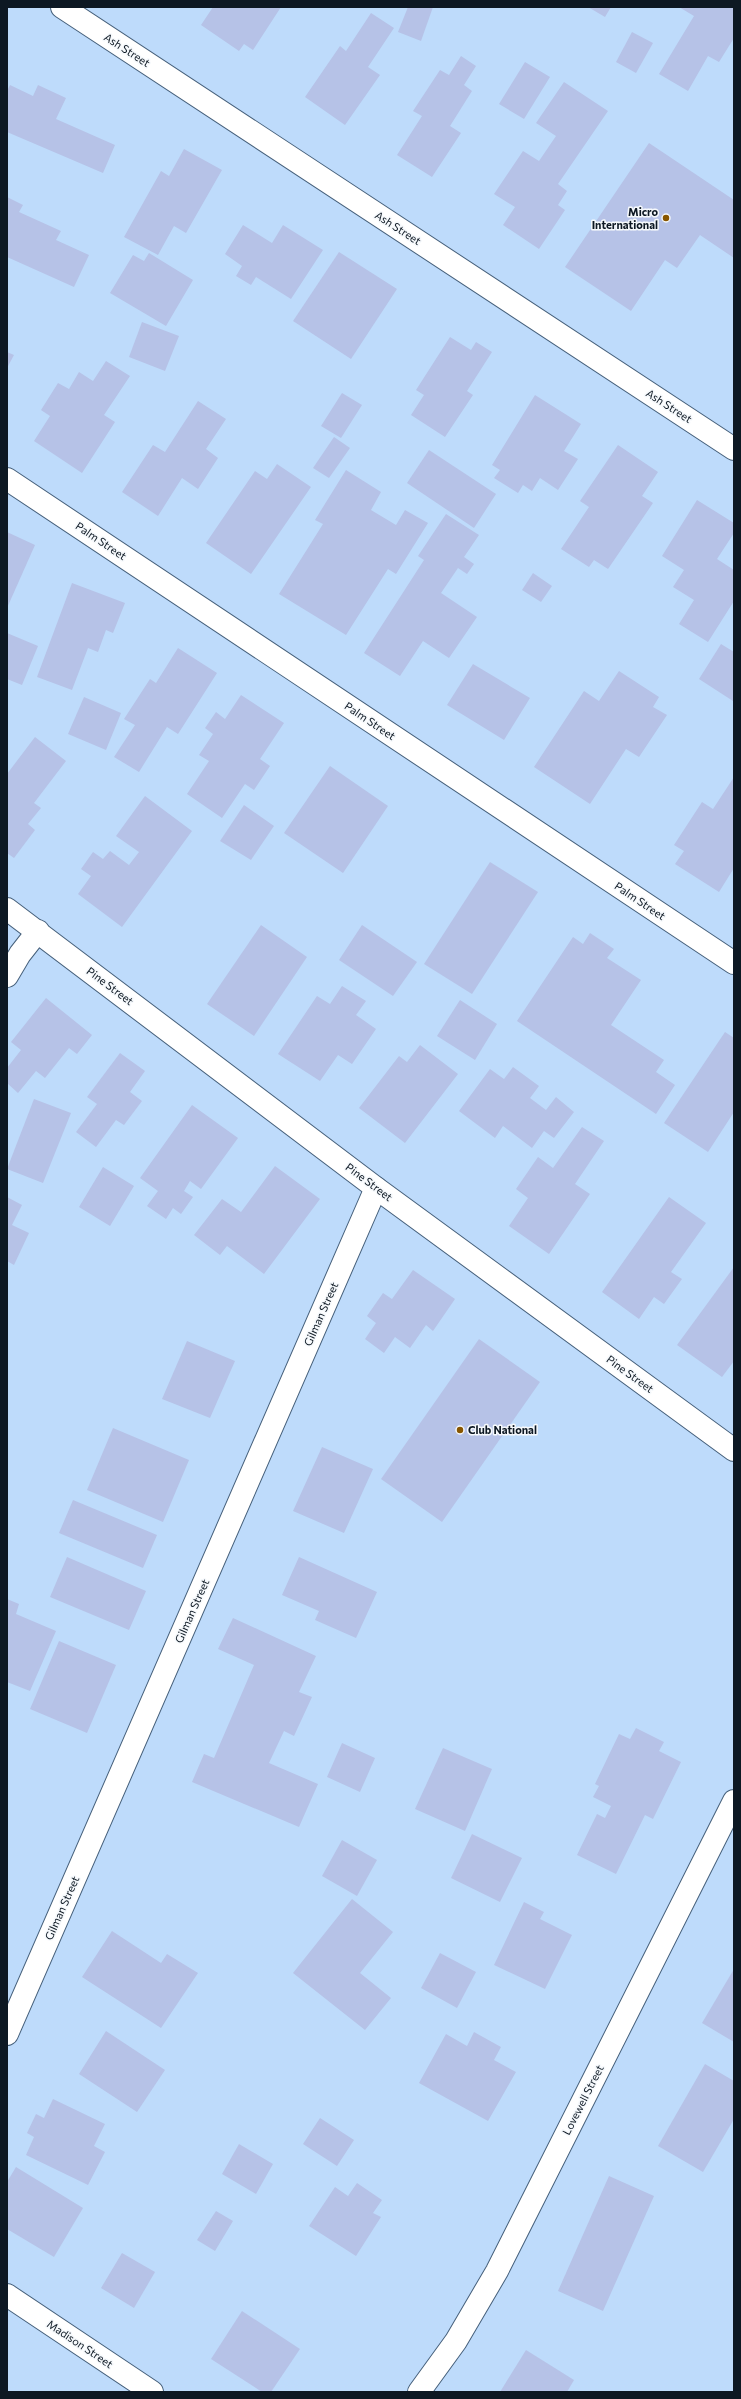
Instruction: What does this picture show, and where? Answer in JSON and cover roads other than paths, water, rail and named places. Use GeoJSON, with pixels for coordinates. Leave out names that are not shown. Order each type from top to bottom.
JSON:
{"type":"FeatureCollection","features":[{"type":"Feature","properties":{"kind":"street","name":"Ash Street"},"geometry":{"type":"LineString","coordinates":[[62,7],[734,449]]}},
{"type":"Feature","properties":{"kind":"street","name":"Palm Street"},"geometry":{"type":"LineString","coordinates":[[7,479],[734,963]]}},
{"type":"Feature","properties":{"kind":"street","name":"Pine Street"},"geometry":{"type":"LineString","coordinates":[[7,909],[376,1188],[734,1450]]}},
{"type":"Feature","properties":{"kind":"street"},"geometry":{"type":"LineString","coordinates":[[7,976],[20,954],[38,931]]}},
{"type":"Feature","properties":{"kind":"street","name":"Gilman Street"},"geometry":{"type":"LineString","coordinates":[[7,2034],[376,1188]]}},
{"type":"Feature","properties":{"kind":"street","name":"Lovewell Street"},"geometry":{"type":"LineString","coordinates":[[420,2392],[456,2340],[497,2271],[734,1801]]}},
{"type":"Feature","properties":{"kind":"street","name":"Madison Street"},"geometry":{"type":"LineString","coordinates":[[7,2295],[152,2392]]}},
{"type":"Feature","properties":{"kind":"place","name":"Micro International"},"geometry":{"type":"Point","coordinates":[666,218]}},
{"type":"Feature","properties":{"kind":"place","name":"Club National"},"geometry":{"type":"Point","coordinates":[460,1430]}}]}
